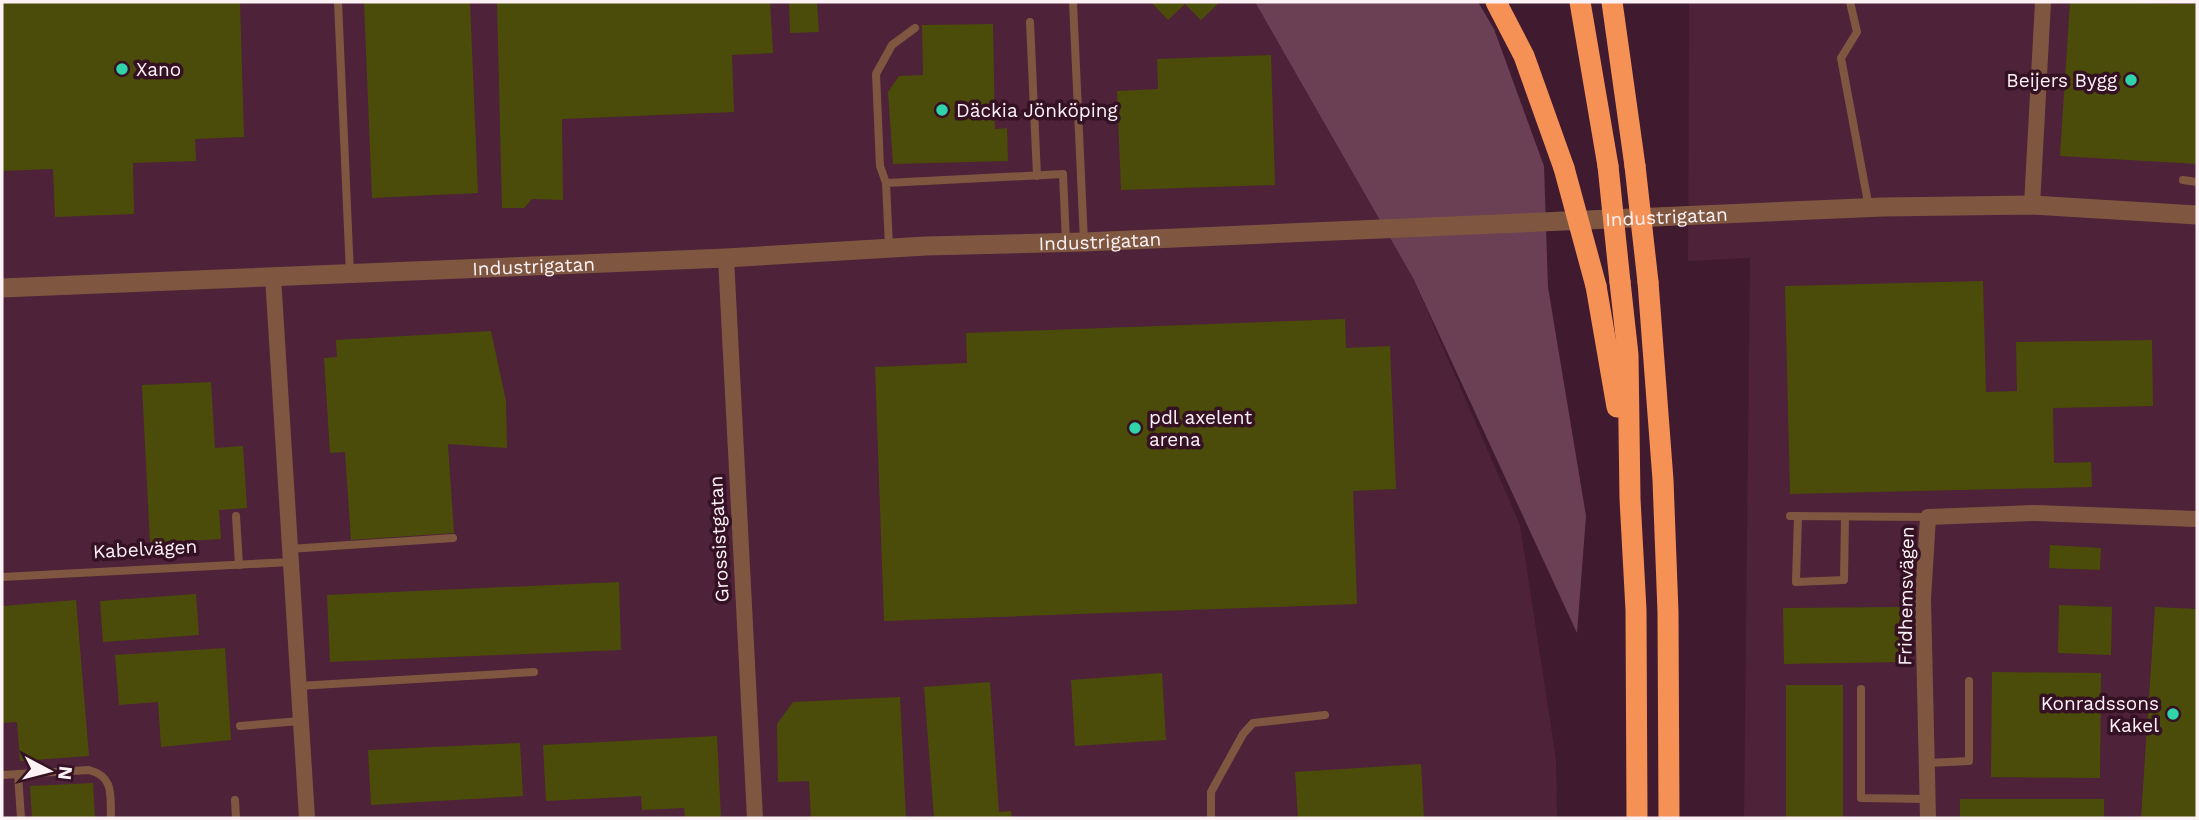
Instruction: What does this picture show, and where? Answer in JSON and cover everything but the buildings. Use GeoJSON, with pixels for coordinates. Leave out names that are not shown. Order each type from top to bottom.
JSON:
{"type":"FeatureCollection","features":[{"type":"Feature","properties":{"kind":"highway"},"geometry":{"type":"LineString","coordinates":[[1496,2],[1524,56],[1564,169],[1596,286],[1610,359],[1630,499]]}},
{"type":"Feature","properties":{"kind":"highway"},"geometry":{"type":"LineString","coordinates":[[1580,2],[1608,166],[1628,355],[1630,499],[1636,610],[1637,818]]}},
{"type":"Feature","properties":{"kind":"highway"},"geometry":{"type":"LineString","coordinates":[[1612,2],[1636,166],[1663,480],[1668,612],[1669,818]]}},
{"type":"Feature","properties":{"kind":"street"},"geometry":{"type":"LineString","coordinates":[[2032,205],[2043,2]]}},
{"type":"Feature","properties":{"kind":"street","name":"Industrigatan"},"geometry":{"type":"LineString","coordinates":[[2,288],[1869,208],[2032,205],[2197,215]]}},
{"type":"Feature","properties":{"kind":"street","name":"Grossistgatan"},"geometry":{"type":"LineString","coordinates":[[726,258],[755,818]]}},
{"type":"Feature","properties":{"kind":"street"},"geometry":{"type":"LineString","coordinates":[[273,277],[307,818]]}},
{"type":"Feature","properties":{"kind":"street","name":"Fridhemsvägen"},"geometry":{"type":"LineString","coordinates":[[1928,818],[1923,599],[1928,517],[2035,513],[2197,519]]}},
{"type":"Feature","properties":{"kind":"lane"},"geometry":{"type":"LineString","coordinates":[[338,2],[350,274]]}},
{"type":"Feature","properties":{"kind":"lane"},"geometry":{"type":"LineString","coordinates":[[1073,2],[1075,242]]}},
{"type":"Feature","properties":{"kind":"lane"},"geometry":{"type":"LineString","coordinates":[[1850,2],[1857,32],[1841,58],[1869,208]]}},
{"type":"Feature","properties":{"kind":"lane"},"geometry":{"type":"LineString","coordinates":[[1030,22],[1037,176]]}},
{"type":"Feature","properties":{"kind":"lane"},"geometry":{"type":"LineString","coordinates":[[889,248],[886,183],[880,166],[876,74],[892,45],[915,28]]}},
{"type":"Feature","properties":{"kind":"lane"},"geometry":{"type":"LineString","coordinates":[[886,183],[1063,174],[1075,242]]}},
{"type":"Feature","properties":{"kind":"lane"},"geometry":{"type":"LineString","coordinates":[[2183,180],[2197,181]]}},
{"type":"Feature","properties":{"kind":"lane"},"geometry":{"type":"LineString","coordinates":[[236,516],[239,565]]}},
{"type":"Feature","properties":{"kind":"lane"},"geometry":{"type":"LineString","coordinates":[[1845,517],[1844,580],[1796,582],[1794,516],[1928,517]]}},
{"type":"Feature","properties":{"kind":"lane","name":"Kabelvägen"},"geometry":{"type":"LineString","coordinates":[[2,577],[239,565],[289,556],[453,538]]}},
{"type":"Feature","properties":{"kind":"lane"},"geometry":{"type":"LineString","coordinates":[[298,686],[534,672]]}},
{"type":"Feature","properties":{"kind":"lane"},"geometry":{"type":"LineString","coordinates":[[1927,763],[1969,761],[1969,681]]}},
{"type":"Feature","properties":{"kind":"lane"},"geometry":{"type":"LineString","coordinates":[[1861,688],[1861,798],[1927,799]]}},
{"type":"Feature","properties":{"kind":"lane"},"geometry":{"type":"LineString","coordinates":[[1211,818],[1211,792],[1243,734],[1253,723],[1325,715]]}},
{"type":"Feature","properties":{"kind":"lane"},"geometry":{"type":"LineString","coordinates":[[240,726],[300,721]]}},
{"type":"Feature","properties":{"kind":"lane"},"geometry":{"type":"LineString","coordinates":[[2,775],[89,770],[100,773],[109,783],[111,818]]}},
{"type":"Feature","properties":{"kind":"lane"},"geometry":{"type":"LineString","coordinates":[[18,774],[21,818]]}},
{"type":"Feature","properties":{"kind":"lane"},"geometry":{"type":"LineString","coordinates":[[235,800],[236,818]]}},
{"type":"Feature","properties":{"kind":"shaded area"},"geometry":{"type":"Polygon","coordinates":[[[2,2],[1255,2],[1413,278],[1520,525],[1556,759],[1557,818],[2,818],[2,2]]]}},
{"type":"Feature","properties":{"kind":"shaded area"},"geometry":{"type":"Polygon","coordinates":[[[1255,2],[1478,2],[1494,29],[1544,166],[1548,287],[1586,516],[1577,633],[1413,278],[1255,2]]]}},
{"type":"Feature","properties":{"kind":"shaded area"},"geometry":{"type":"Polygon","coordinates":[[[1689,2],[2197,2],[2197,818],[1744,818],[1750,258],[1688,261],[1689,2]]]}},
{"type":"Feature","properties":{"kind":"place","name":"Xano"},"geometry":{"type":"Point","coordinates":[122,69]}},
{"type":"Feature","properties":{"kind":"place","name":"Beijers Bygg"},"geometry":{"type":"Point","coordinates":[2131,80]}},
{"type":"Feature","properties":{"kind":"place","name":"Däckia Jönköping"},"geometry":{"type":"Point","coordinates":[942,110]}},
{"type":"Feature","properties":{"kind":"place","name":"pdl axelent arena"},"geometry":{"type":"Point","coordinates":[1135,428]}},
{"type":"Feature","properties":{"kind":"place","name":"Konradssons Kakel"},"geometry":{"type":"Point","coordinates":[2173,714]}}]}
